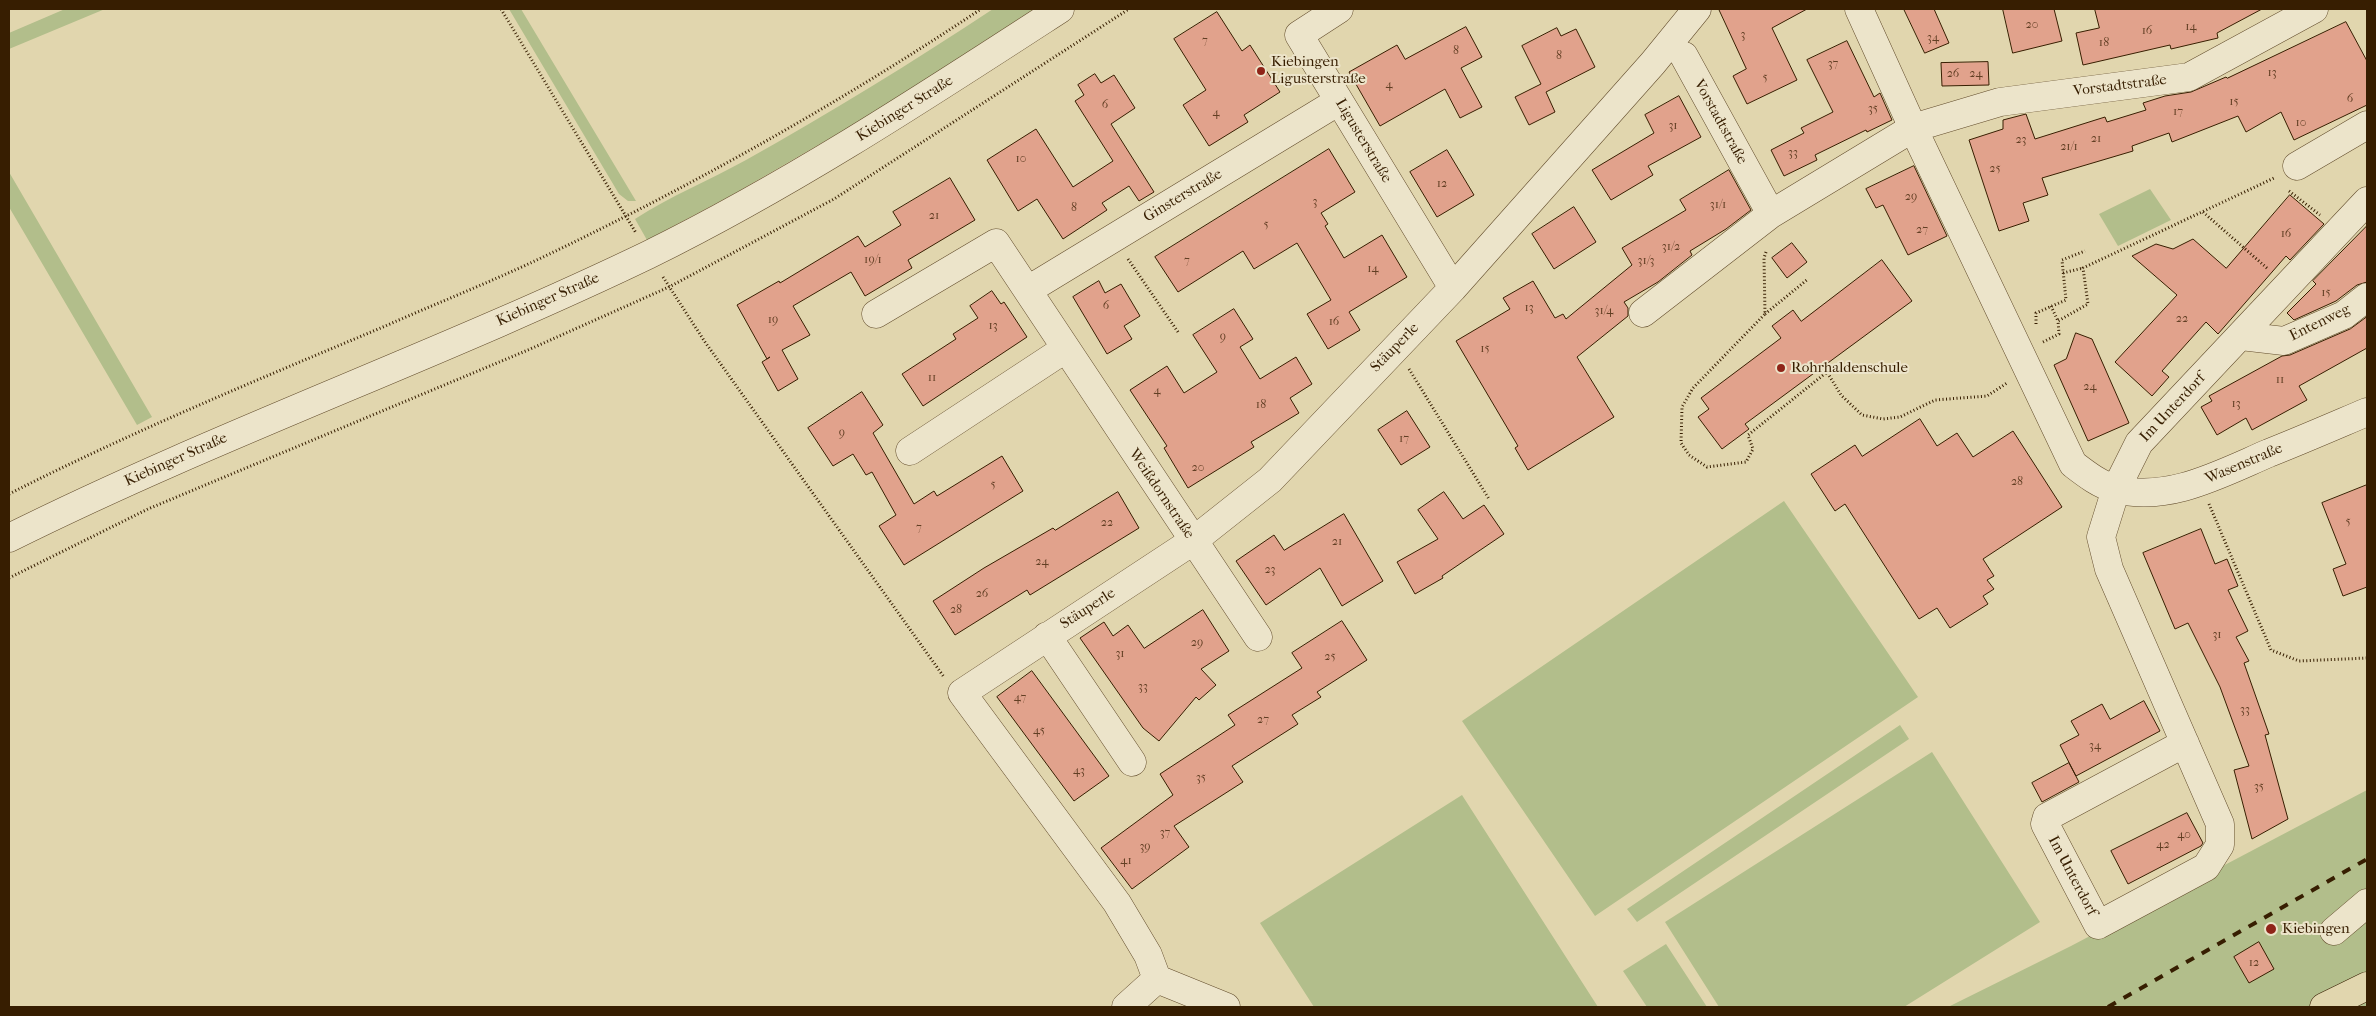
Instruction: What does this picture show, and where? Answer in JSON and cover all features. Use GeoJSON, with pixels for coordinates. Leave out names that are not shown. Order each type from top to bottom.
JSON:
{"type":"FeatureCollection","features":[{"type":"Feature","properties":{"kind":"main road"},"geometry":{"type":"LineString","coordinates":[[2324,1007],[2367,986]]}},
{"type":"Feature","properties":{"kind":"street","name":"Kiebinger Straße"},"geometry":{"type":"LineString","coordinates":[[9,538],[167,462],[518,315],[648,254],[758,197],[841,149],[1060,9]]}},
{"type":"Feature","properties":{"kind":"street","name":"Ligusterstraße"},"geometry":{"type":"LineString","coordinates":[[1339,9],[1299,35],[1453,288]]}},
{"type":"Feature","properties":{"kind":"street"},"geometry":{"type":"LineString","coordinates":[[1859,9],[1912,128],[2030,370],[2073,464],[2094,480],[2116,489]]}},
{"type":"Feature","properties":{"kind":"street","name":"Vorstadtstraße"},"geometry":{"type":"LineString","coordinates":[[1643,313],[1771,214],[1912,128],[2000,102],[2189,77],[2314,9]]}},
{"type":"Feature","properties":{"kind":"street","name":"Stäuperle"},"geometry":{"type":"LineString","coordinates":[[962,692],[1193,541],[1270,480],[1453,288],[1689,13]]}},
{"type":"Feature","properties":{"kind":"street","name":"Vorstadtstraße"},"geometry":{"type":"LineString","coordinates":[[1684,56],[1771,214]]}},
{"type":"Feature","properties":{"kind":"street","name":"Ginsterstraße"},"geometry":{"type":"LineString","coordinates":[[1028,290],[1339,102]]}},
{"type":"Feature","properties":{"kind":"street"},"geometry":{"type":"LineString","coordinates":[[2288,180],[2367,125]]}},
{"type":"Feature","properties":{"kind":"street","name":"Im Unterdorf"},"geometry":{"type":"LineString","coordinates":[[2185,743],[2047,817],[2044,824],[2098,925],[2206,867],[2220,846],[2220,824],[2110,569],[2103,545],[2101,537],[2116,489],[2139,444],[2367,201]]}},
{"type":"Feature","properties":{"kind":"street","name":"Weißdornstraße"},"geometry":{"type":"LineString","coordinates":[[876,314],[996,243],[1028,290],[1064,349],[1258,637]]}},
{"type":"Feature","properties":{"kind":"street","name":"Entenweg"},"geometry":{"type":"LineString","coordinates":[[2241,336],[2284,341],[2344,315],[2367,297]]}},
{"type":"Feature","properties":{"kind":"street"},"geometry":{"type":"LineString","coordinates":[[910,451],[1064,349]]}},
{"type":"Feature","properties":{"kind":"street","name":"Wasenstraße"},"geometry":{"type":"LineString","coordinates":[[2116,489],[2140,492],[2165,491],[2200,483],[2367,412]]}},
{"type":"Feature","properties":{"kind":"street","name":"Stäuperle"},"geometry":{"type":"LineString","coordinates":[[1046,636],[1132,762]]}},
{"type":"Feature","properties":{"kind":"street"},"geometry":{"type":"LineString","coordinates":[[962,692],[1117,904],[1148,955],[1156,979],[1226,1007]]}},
{"type":"Feature","properties":{"kind":"street"},"geometry":{"type":"LineString","coordinates":[[2334,931],[2367,902]]}},
{"type":"Feature","properties":{"kind":"street"},"geometry":{"type":"LineString","coordinates":[[1126,1007],[1156,979]]}},
{"type":"Feature","properties":{"kind":"path"},"geometry":{"type":"LineString","coordinates":[[501,9],[648,254],[705,342],[939,672],[962,692]]}},
{"type":"Feature","properties":{"kind":"path"},"geometry":{"type":"LineString","coordinates":[[9,494],[125,438],[537,260],[626,216],[729,162],[824,108],[981,9]]}},
{"type":"Feature","properties":{"kind":"path"},"geometry":{"type":"LineString","coordinates":[[9,578],[148,509],[528,350],[669,287],[834,199],[1130,9]]}},
{"type":"Feature","properties":{"kind":"path"},"geometry":{"type":"LineString","coordinates":[[2273,178],[2288,180]]}},
{"type":"Feature","properties":{"kind":"path"},"geometry":{"type":"LineString","coordinates":[[2063,273],[2083,268],[2273,178],[2288,180],[2340,231]]}},
{"type":"Feature","properties":{"kind":"path"},"geometry":{"type":"LineString","coordinates":[[2203,212],[2287,287]]}},
{"type":"Feature","properties":{"kind":"path"},"geometry":{"type":"LineString","coordinates":[[1765,314],[1764,258],[1773,235],[1771,214]]}},
{"type":"Feature","properties":{"kind":"path"},"geometry":{"type":"LineString","coordinates":[[1114,238],[1178,332]]}},
{"type":"Feature","properties":{"kind":"path"},"geometry":{"type":"LineString","coordinates":[[2036,313],[2066,300],[2062,260],[2085,251]]}},
{"type":"Feature","properties":{"kind":"path"},"geometry":{"type":"LineString","coordinates":[[2058,321],[2088,304],[2083,268]]}},
{"type":"Feature","properties":{"kind":"path"},"geometry":{"type":"LineString","coordinates":[[1808,279],[1765,314],[1693,388],[1682,407],[1681,443],[1689,455],[1707,467],[1746,462],[1753,449],[1748,435],[1827,372],[1841,395],[1862,415],[1883,419],[1900,417],[1935,400],[1987,396],[2030,370],[2037,344],[2059,334],[2058,321],[2051,306]]}},
{"type":"Feature","properties":{"kind":"path"},"geometry":{"type":"LineString","coordinates":[[1396,347],[1489,499]]}},
{"type":"Feature","properties":{"kind":"path"},"geometry":{"type":"LineString","coordinates":[[2200,483],[2271,650],[2299,661],[2367,658]]}},
{"type":"Feature","properties":{"kind":"green space"},"geometry":{"type":"Polygon","coordinates":[[[65,9],[105,9],[9,49],[9,33],[65,9]]]}},
{"type":"Feature","properties":{"kind":"green space"},"geometry":{"type":"Polygon","coordinates":[[[509,9],[521,9],[636,201],[628,201],[619,194],[509,9]]]}},
{"type":"Feature","properties":{"kind":"green space"},"geometry":{"type":"Polygon","coordinates":[[[993,9],[1034,9],[882,108],[732,195],[647,240],[635,219],[809,124],[902,68],[993,9]]]}},
{"type":"Feature","properties":{"kind":"green space"},"geometry":{"type":"Polygon","coordinates":[[[9,172],[152,417],[137,425],[9,207],[9,172]]]}},
{"type":"Feature","properties":{"kind":"green space"},"geometry":{"type":"Polygon","coordinates":[[[2150,189],[2171,220],[2118,246],[2099,214],[2150,189]]]}},
{"type":"Feature","properties":{"kind":"green space"},"geometry":{"type":"Polygon","coordinates":[[[1784,501],[1918,697],[1595,916],[1462,721],[1784,501]]]}},
{"type":"Feature","properties":{"kind":"green space"},"geometry":{"type":"Polygon","coordinates":[[[1900,725],[1909,739],[1637,922],[1627,909],[1900,725]]]}},
{"type":"Feature","properties":{"kind":"green space"},"geometry":{"type":"Polygon","coordinates":[[[1932,752],[2040,922],[1904,1007],[1719,1007],[1665,922],[1932,752]]]}},
{"type":"Feature","properties":{"kind":"green space"},"geometry":{"type":"Polygon","coordinates":[[[2367,790],[2367,1007],[1948,1007],[2071,946],[2367,790]]]}},
{"type":"Feature","properties":{"kind":"green space"},"geometry":{"type":"Polygon","coordinates":[[[1462,795],[1598,1007],[1314,1007],[1260,923],[1462,795]]]}},
{"type":"Feature","properties":{"kind":"green space"},"geometry":{"type":"Polygon","coordinates":[[[1666,944],[1707,1007],[1647,1007],[1623,971],[1666,944]]]}},
{"type":"Feature","properties":{"kind":"building"},"geometry":{"type":"Polygon","coordinates":[[[1719,9],[1807,9],[1772,28],[1797,80],[1747,104],[1733,76],[1746,69],[1719,9]]]}},
{"type":"Feature","properties":{"kind":"building"},"geometry":{"type":"Polygon","coordinates":[[[1904,9],[1934,9],[1949,43],[1925,53],[1904,9]]]}},
{"type":"Feature","properties":{"kind":"building"},"geometry":{"type":"Polygon","coordinates":[[[2003,9],[2054,9],[2062,41],[2013,53],[2003,9]]]}},
{"type":"Feature","properties":{"kind":"building"},"geometry":{"type":"Polygon","coordinates":[[[2095,9],[2262,9],[2217,33],[2218,38],[2171,49],[2170,45],[2083,65],[2076,33],[2099,28],[2095,9]]]}},
{"type":"Feature","properties":{"kind":"building"},"geometry":{"type":"Polygon","coordinates":[[[1217,12],[1242,51],[1250,45],[1280,92],[1244,115],[1248,122],[1209,146],[1183,105],[1206,90],[1174,39],[1217,12]]]}},
{"type":"Feature","properties":{"kind":"building"},"geometry":{"type":"Polygon","coordinates":[[[2346,22],[2367,61],[2367,105],[2294,140],[2281,112],[2246,132],[2238,116],[2172,142],[2169,133],[2132,146],[2133,151],[2042,178],[2048,195],[2023,203],[2029,221],[1999,231],[1969,140],[2003,129],[2003,120],[2026,114],[2035,139],[2105,117],[2107,122],[2146,110],[2143,103],[2165,96],[2191,92],[2227,78],[2346,22]]]}},
{"type":"Feature","properties":{"kind":"building"},"geometry":{"type":"Polygon","coordinates":[[[1466,27],[1482,57],[1461,68],[1482,107],[1460,118],[1445,89],[1380,126],[1349,72],[1397,45],[1405,59],[1466,27]]]}},
{"type":"Feature","properties":{"kind":"building"},"geometry":{"type":"Polygon","coordinates":[[[1557,28],[1561,36],[1576,29],[1595,67],[1546,92],[1555,112],[1529,125],[1515,97],[1541,84],[1522,46],[1557,28]]]}},
{"type":"Feature","properties":{"kind":"building"},"geometry":{"type":"Polygon","coordinates":[[[1847,41],[1874,97],[1880,93],[1892,120],[1867,132],[1866,130],[1815,155],[1817,160],[1784,176],[1771,150],[1804,133],[1801,128],[1833,112],[1807,60],[1847,41]]]}},
{"type":"Feature","properties":{"kind":"building"},"geometry":{"type":"Polygon","coordinates":[[[1988,62],[1989,85],[1942,86],[1941,63],[1988,62]]]}},
{"type":"Feature","properties":{"kind":"building"},"geometry":{"type":"Polygon","coordinates":[[[1095,74],[1101,83],[1114,75],[1135,108],[1111,124],[1154,192],[1139,201],[1129,186],[1102,203],[1107,210],[1063,239],[1037,199],[1018,211],[987,160],[1036,129],[1073,187],[1113,161],[1075,101],[1084,95],[1078,85],[1095,74]]]}},
{"type":"Feature","properties":{"kind":"building"},"geometry":{"type":"Polygon","coordinates":[[[1679,96],[1701,137],[1648,166],[1653,175],[1611,200],[1592,170],[1654,133],[1645,115],[1679,96]]]}},
{"type":"Feature","properties":{"kind":"building"},"geometry":{"type":"Polygon","coordinates":[[[1329,149],[1355,192],[1321,213],[1328,224],[1325,226],[1344,258],[1382,235],[1407,277],[1349,312],[1360,330],[1328,349],[1307,314],[1331,300],[1297,243],[1254,269],[1243,251],[1178,292],[1155,257],[1329,149]]]}},
{"type":"Feature","properties":{"kind":"building"},"geometry":{"type":"Polygon","coordinates":[[[1447,150],[1474,195],[1437,217],[1410,172],[1447,150]]]}},
{"type":"Feature","properties":{"kind":"building"},"geometry":{"type":"Polygon","coordinates":[[[1914,166],[1947,236],[1908,255],[1883,205],[1876,208],[1866,189],[1914,166]]]}},
{"type":"Feature","properties":{"kind":"building"},"geometry":{"type":"Polygon","coordinates":[[[1729,170],[1751,210],[1726,229],[1690,251],[1692,255],[1658,282],[1624,302],[1628,308],[1628,316],[1577,357],[1614,417],[1528,470],[1515,448],[1518,446],[1456,341],[1510,309],[1503,298],[1533,281],[1555,318],[1563,314],[1566,319],[1632,265],[1622,248],[1686,210],[1680,200],[1729,170]]]}},
{"type":"Feature","properties":{"kind":"building"},"geometry":{"type":"Polygon","coordinates":[[[950,178],[975,220],[908,260],[912,268],[865,296],[851,272],[793,306],[810,335],[782,350],[798,379],[778,391],[762,362],[767,359],[737,305],[779,281],[780,283],[858,236],[865,247],[901,225],[893,212],[950,178]]]}},
{"type":"Feature","properties":{"kind":"building"},"geometry":{"type":"Polygon","coordinates":[[[2290,195],[2324,224],[2290,260],[2286,256],[2218,334],[2206,322],[2162,371],[2169,377],[2152,396],[2115,362],[2177,295],[2132,256],[2156,244],[2173,249],[2193,239],[2226,268],[2290,195]]]}},
{"type":"Feature","properties":{"kind":"building"},"geometry":{"type":"Polygon","coordinates":[[[1574,207],[1596,242],[1554,269],[1532,234],[1574,207]]]}},
{"type":"Feature","properties":{"kind":"building"},"geometry":{"type":"Polygon","coordinates":[[[2367,226],[2367,282],[2357,285],[2336,301],[2294,320],[2287,313],[2316,284],[2313,281],[2367,226]]]}},
{"type":"Feature","properties":{"kind":"building"},"geometry":{"type":"Polygon","coordinates":[[[1792,243],[1807,262],[1787,278],[1772,258],[1792,243]]]}},
{"type":"Feature","properties":{"kind":"building","name":"Rohrhaldenschule"},"geometry":{"type":"Polygon","coordinates":[[[1882,260],[1912,301],[1745,424],[1749,429],[1722,449],[1698,417],[1709,409],[1701,398],[1781,338],[1772,326],[1793,310],[1801,321],[1882,260]]]}},
{"type":"Feature","properties":{"kind":"building"},"geometry":{"type":"Polygon","coordinates":[[[1099,281],[1105,293],[1121,284],[1140,316],[1124,326],[1132,339],[1107,354],[1073,297],[1099,281]]]}},
{"type":"Feature","properties":{"kind":"building"},"geometry":{"type":"Polygon","coordinates":[[[992,291],[1001,304],[1004,302],[1027,337],[923,406],[902,374],[956,339],[953,334],[978,318],[970,306],[992,291]]]}},
{"type":"Feature","properties":{"kind":"building"},"geometry":{"type":"Polygon","coordinates":[[[1234,309],[1253,339],[1240,347],[1260,379],[1296,357],[1312,384],[1290,398],[1299,413],[1251,442],[1254,447],[1188,488],[1164,448],[1167,446],[1130,390],[1167,366],[1184,393],[1217,372],[1193,335],[1234,309]]]}},
{"type":"Feature","properties":{"kind":"building"},"geometry":{"type":"Polygon","coordinates":[[[2367,317],[2367,348],[2299,386],[2307,400],[2252,430],[2246,418],[2217,435],[2201,407],[2212,401],[2209,396],[2282,356],[2290,355],[2350,329],[2367,317]]]}},
{"type":"Feature","properties":{"kind":"building"},"geometry":{"type":"Polygon","coordinates":[[[2076,333],[2092,339],[2129,423],[2088,441],[2054,365],[2066,359],[2076,333]]]}},
{"type":"Feature","properties":{"kind":"building"},"geometry":{"type":"Polygon","coordinates":[[[862,392],[883,425],[873,433],[914,504],[934,491],[937,496],[1002,456],[1023,491],[904,565],[879,526],[896,515],[872,472],[866,475],[853,454],[833,466],[808,428],[862,392]]]}},
{"type":"Feature","properties":{"kind":"building"},"geometry":{"type":"Polygon","coordinates":[[[1407,411],[1430,447],[1401,465],[1378,430],[1407,411]]]}},
{"type":"Feature","properties":{"kind":"building"},"geometry":{"type":"Polygon","coordinates":[[[1920,419],[1937,446],[1957,433],[1973,457],[2013,431],[2062,507],[1983,559],[1994,576],[1987,580],[1994,589],[1983,596],[1988,604],[1950,628],[1937,608],[1919,619],[1845,504],[1835,511],[1811,474],[1855,445],[1862,456],[1920,419]]]}},
{"type":"Feature","properties":{"kind":"building"},"geometry":{"type":"Polygon","coordinates":[[[2367,485],[2367,587],[2343,596],[2333,569],[2346,564],[2322,503],[2367,485]]]}},
{"type":"Feature","properties":{"kind":"building"},"geometry":{"type":"Polygon","coordinates":[[[1118,492],[1139,528],[1030,595],[1027,590],[955,635],[933,601],[984,568],[1053,528],[1055,530],[1118,492]]]}},
{"type":"Feature","properties":{"kind":"building"},"geometry":{"type":"Polygon","coordinates":[[[1444,492],[1463,519],[1484,505],[1504,534],[1442,576],[1443,578],[1415,594],[1397,562],[1438,539],[1418,510],[1444,492]]]}},
{"type":"Feature","properties":{"kind":"building"},"geometry":{"type":"Polygon","coordinates":[[[1344,514],[1383,581],[1342,606],[1320,568],[1266,605],[1236,561],[1274,535],[1284,550],[1344,514]]]}},
{"type":"Feature","properties":{"kind":"building"},"geometry":{"type":"Polygon","coordinates":[[[2201,529],[2215,564],[2227,559],[2238,586],[2228,590],[2248,631],[2236,637],[2249,661],[2244,663],[2269,734],[2265,735],[2288,819],[2252,839],[2234,770],[2249,766],[2220,687],[2188,623],[2175,629],[2143,553],[2201,529]]]}},
{"type":"Feature","properties":{"kind":"building"},"geometry":{"type":"Polygon","coordinates":[[[1203,610],[1229,651],[1201,669],[1216,685],[1199,700],[1196,697],[1159,741],[1143,728],[1080,638],[1104,622],[1113,636],[1128,625],[1144,648],[1203,610]]]}},
{"type":"Feature","properties":{"kind":"building"},"geometry":{"type":"Polygon","coordinates":[[[1342,621],[1367,660],[1317,692],[1321,697],[1292,715],[1298,724],[1232,766],[1243,782],[1174,826],[1189,847],[1132,889],[1101,848],[1173,795],[1160,774],[1235,725],[1228,715],[1302,668],[1292,653],[1342,621]]]}},
{"type":"Feature","properties":{"kind":"building"},"geometry":{"type":"Polygon","coordinates":[[[1032,671],[1109,776],[1074,801],[997,697],[1032,671]]]}},
{"type":"Feature","properties":{"kind":"building"},"geometry":{"type":"Polygon","coordinates":[[[2144,701],[2160,731],[2076,776],[2060,745],[2079,735],[2071,721],[2102,704],[2110,719],[2144,701]]]}},
{"type":"Feature","properties":{"kind":"building"},"geometry":{"type":"Polygon","coordinates":[[[2069,763],[2079,782],[2042,802],[2032,783],[2069,763]]]}},
{"type":"Feature","properties":{"kind":"building"},"geometry":{"type":"Polygon","coordinates":[[[2187,813],[2203,843],[2201,846],[2128,884],[2111,851],[2187,813]]]}},
{"type":"Feature","properties":{"kind":"building"},"geometry":{"type":"Polygon","coordinates":[[[2259,942],[2274,969],[2249,983],[2234,957],[2259,942]]]}},
{"type":"Feature","properties":{"kind":"railway"},"geometry":{"type":"LineString","coordinates":[[2108,1007],[2367,859]]}},
{"type":"Feature","properties":{"kind":"place","name":"Kiebingen Ligusterstraße"},"geometry":{"type":"Point","coordinates":[1261,71]}},
{"type":"Feature","properties":{"kind":"place","name":"Rohrhaldenschule"},"geometry":{"type":"Point","coordinates":[1781,368]}},
{"type":"Feature","properties":{"kind":"place","name":"Kiebingen"},"geometry":{"type":"Point","coordinates":[2271,929]}}]}
